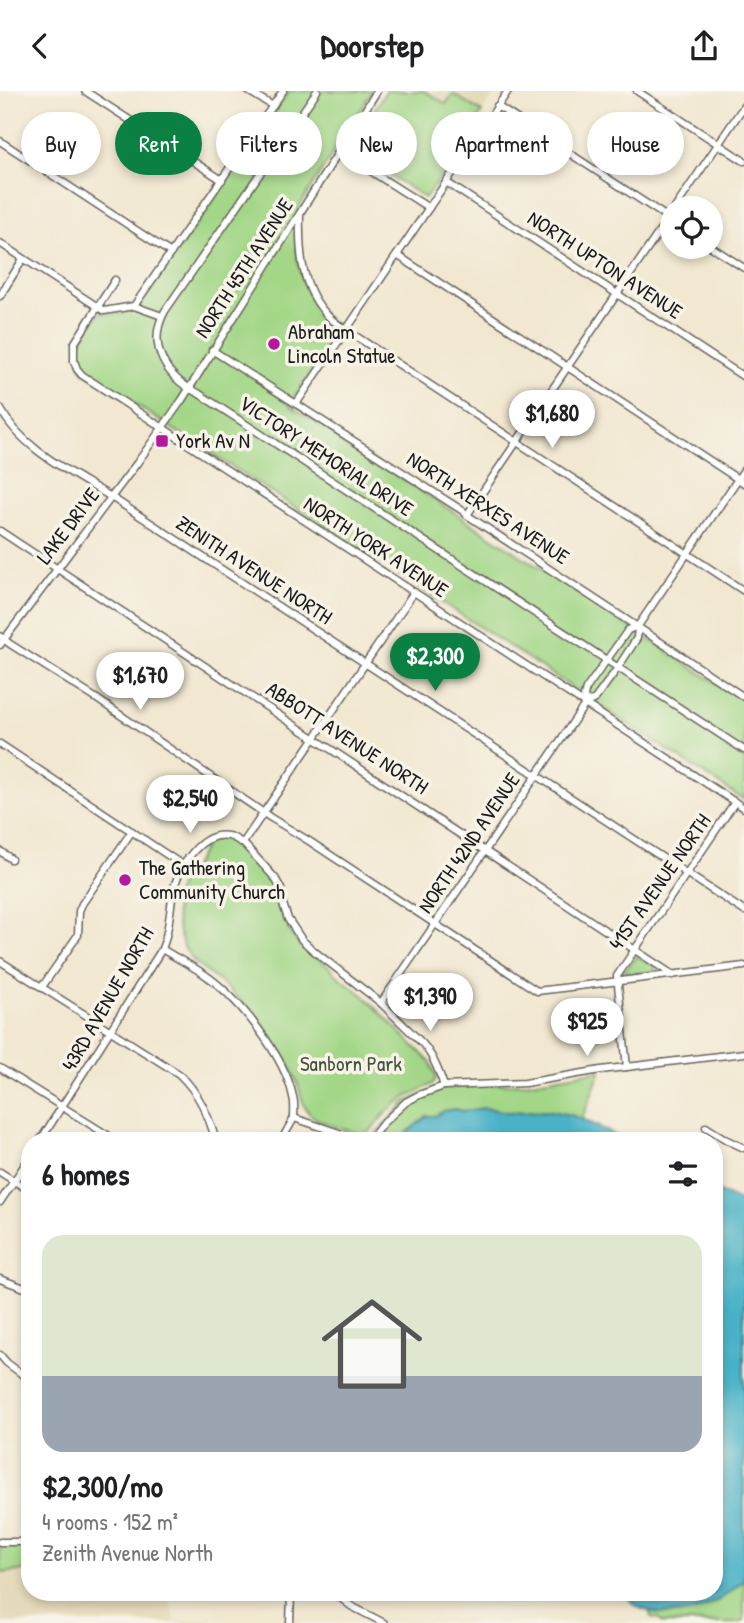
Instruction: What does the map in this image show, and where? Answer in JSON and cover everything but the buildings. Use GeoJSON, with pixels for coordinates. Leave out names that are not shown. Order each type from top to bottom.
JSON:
{"type":"FeatureCollection","features":[{"type":"Feature","properties":{"kind":"street"},"geometry":{"type":"LineString","coordinates":[[85,91],[222,180]]}},
{"type":"Feature","properties":{"kind":"street"},"geometry":{"type":"LineString","coordinates":[[248,91],[273,106]]}},
{"type":"Feature","properties":{"kind":"street"},"geometry":{"type":"LineString","coordinates":[[134,306],[284,91]]}},
{"type":"Feature","properties":{"kind":"street","name":"VICTORY MEMORIAL DRIVE"},"geometry":{"type":"LineString","coordinates":[[317,91],[162,316],[157,335],[159,354],[169,371],[189,389],[744,750]]}},
{"type":"Feature","properties":{"kind":"street","name":"NORTH 45TH AVENUE"},"geometry":{"type":"LineString","coordinates":[[364,112],[377,91]]}},
{"type":"Feature","properties":{"kind":"street"},"geometry":{"type":"LineString","coordinates":[[296,404],[508,91]]}},
{"type":"Feature","properties":{"kind":"street"},"geometry":{"type":"LineString","coordinates":[[637,91],[744,161]]}},
{"type":"Feature","properties":{"kind":"street"},"geometry":{"type":"LineString","coordinates":[[497,106],[660,210]]}},
{"type":"Feature","properties":{"kind":"street"},"geometry":{"type":"LineString","coordinates":[[683,196],[744,106]]}},
{"type":"Feature","properties":{"kind":"street"},"geometry":{"type":"LineString","coordinates":[[0,141],[171,253]]}},
{"type":"Feature","properties":{"kind":"street","name":"NORTH 45TH AVENUE"},"geometry":{"type":"LineString","coordinates":[[163,428],[336,156]]}},
{"type":"Feature","properties":{"kind":"street"},"geometry":{"type":"LineString","coordinates":[[377,175],[429,208]]}},
{"type":"Feature","properties":{"kind":"street","name":"NORTH UPTON AVENUE"},"geometry":{"type":"LineString","coordinates":[[446,182],[744,377]]}},
{"type":"Feature","properties":{"kind":"street"},"geometry":{"type":"LineString","coordinates":[[300,213],[301,261],[306,278],[329,317],[744,591]]}},
{"type":"Feature","properties":{"kind":"street"},"geometry":{"type":"LineString","coordinates":[[467,516],[660,233]]}},
{"type":"Feature","properties":{"kind":"street"},"geometry":{"type":"LineString","coordinates":[[0,243],[104,311],[134,306],[162,316]]}},
{"type":"Feature","properties":{"kind":"street"},"geometry":{"type":"LineString","coordinates":[[723,254],[744,268]]}},
{"type":"Feature","properties":{"kind":"street"},"geometry":{"type":"LineString","coordinates":[[397,255],[741,481]]}},
{"type":"Feature","properties":{"kind":"street"},"geometry":{"type":"LineString","coordinates":[[0,296],[23,259]]}},
{"type":"Feature","properties":{"kind":"street","name":"NORTH YORK AVENUE"},"geometry":{"type":"LineString","coordinates":[[115,280],[74,344],[77,369],[89,380],[744,808]]}},
{"type":"Feature","properties":{"kind":"street","name":"NORTH XERXES AVENUE"},"geometry":{"type":"LineString","coordinates":[[212,350],[744,697]]}},
{"type":"Feature","properties":{"kind":"street","name":"ZENITH AVENUE NORTH"},"geometry":{"type":"LineString","coordinates":[[0,408],[14,430],[40,452],[744,911]]}},
{"type":"Feature","properties":{"kind":"street","name":"LAKE DRIVE"},"geometry":{"type":"LineString","coordinates":[[2,640],[163,428]]}},
{"type":"Feature","properties":{"kind":"street","name":"NORTH 42ND AVENUE"},"geometry":{"type":"LineString","coordinates":[[586,703],[586,689],[628,630],[638,626],[741,481],[744,470]]}},
{"type":"Feature","properties":{"kind":"street","name":"ABBOTT AVENUE NORTH"},"geometry":{"type":"LineString","coordinates":[[0,531],[673,975]]}},
{"type":"Feature","properties":{"kind":"street"},"geometry":{"type":"LineString","coordinates":[[414,592],[243,843],[275,878],[281,889],[288,919],[302,940],[381,1003],[427,1049],[444,1086]]}},
{"type":"Feature","properties":{"kind":"street","name":"NORTH 42ND AVENUE"},"geometry":{"type":"LineString","coordinates":[[381,1003],[586,703],[595,699],[617,669],[638,638],[638,626]]}},
{"type":"Feature","properties":{"kind":"street"},"geometry":{"type":"LineString","coordinates":[[2,640],[97,699],[264,813],[537,991],[744,967]]}},
{"type":"Feature","properties":{"kind":"street"},"geometry":{"type":"LineString","coordinates":[[0,744],[184,866]]}},
{"type":"Feature","properties":{"kind":"street","name":"41ST AVENUE NORTH"},"geometry":{"type":"LineString","coordinates":[[627,1067],[617,976],[735,801]]}},
{"type":"Feature","properties":{"kind":"street"},"geometry":{"type":"LineString","coordinates":[[42,987],[78,935],[82,904],[132,831]]}},
{"type":"Feature","properties":{"kind":"street","name":"43RD AVENUE NORTH"},"geometry":{"type":"LineString","coordinates":[[46,1132],[162,949],[168,936],[176,884],[196,847],[219,835],[243,843]]}},
{"type":"Feature","properties":{"kind":"street"},"geometry":{"type":"LineString","coordinates":[[0,851],[11,859]]}},
{"type":"Feature","properties":{"kind":"street"},"geometry":{"type":"LineString","coordinates":[[162,949],[206,975],[232,998],[267,1042],[293,1097],[294,1118],[286,1132]]}},
{"type":"Feature","properties":{"kind":"street"},"geometry":{"type":"LineString","coordinates":[[0,961],[166,1064],[191,1085],[207,1112],[213,1132]]}},
{"type":"Feature","properties":{"kind":"street"},"geometry":{"type":"LineString","coordinates":[[375,1132],[406,1102],[419,1094],[444,1086],[525,1083],[744,1053]]}},
{"type":"Feature","properties":{"kind":"street"},"geometry":{"type":"LineString","coordinates":[[0,1067],[102,1132]]}},
{"type":"Feature","properties":{"kind":"street"},"geometry":{"type":"LineString","coordinates":[[294,1118],[338,1132]]}},
{"type":"Feature","properties":{"kind":"street"},"geometry":{"type":"LineString","coordinates":[[706,1127],[714,1132]]}},
{"type":"Feature","properties":{"kind":"street"},"geometry":{"type":"LineString","coordinates":[[723,1138],[744,1148]]}},
{"type":"Feature","properties":{"kind":"street"},"geometry":{"type":"LineString","coordinates":[[0,1202],[21,1170]]}},
{"type":"Feature","properties":{"kind":"street"},"geometry":{"type":"LineString","coordinates":[[0,1172],[21,1185]]}},
{"type":"Feature","properties":{"kind":"street"},"geometry":{"type":"LineString","coordinates":[[0,1289],[3,1280],[21,1287]]}},
{"type":"Feature","properties":{"kind":"street"},"geometry":{"type":"LineString","coordinates":[[0,1355],[21,1373]]}},
{"type":"Feature","properties":{"kind":"street"},"geometry":{"type":"LineString","coordinates":[[0,1542],[21,1542]]}},
{"type":"Feature","properties":{"kind":"street"},"geometry":{"type":"LineString","coordinates":[[290,1623],[291,1601]]}},
{"type":"Feature","properties":{"kind":"street"},"geometry":{"type":"LineString","coordinates":[[344,1601],[384,1623]]}},
{"type":"Feature","properties":{"kind":"shaded area"},"geometry":{"type":"Polygon","coordinates":[[[424,91],[497,91],[482,112],[453,94],[446,104],[424,91]]]}},
{"type":"Feature","properties":{"kind":"shaded area"},"geometry":{"type":"Polygon","coordinates":[[[21,1571],[21,1601],[171,1601],[175,1622],[209,1619],[209,1623],[1,1623],[0,1573],[21,1571]]]}},
{"type":"Feature","properties":{"kind":"green space"},"geometry":{"type":"Polygon","coordinates":[[[289,91],[372,91],[359,112],[336,112],[336,148],[322,171],[322,112],[274,112],[289,91]]]}},
{"type":"Feature","properties":{"kind":"green space"},"geometry":{"type":"Polygon","coordinates":[[[386,91],[424,91],[446,104],[453,94],[482,112],[431,112],[431,175],[443,175],[425,198],[390,175],[417,175],[417,112],[373,112],[386,91]]]}},
{"type":"Feature","properties":{"kind":"green space"},"geometry":{"type":"Polygon","coordinates":[[[230,175],[319,175],[301,204],[296,246],[301,274],[311,300],[326,319],[340,330],[289,405],[744,701],[744,800],[83,371],[78,354],[81,340],[100,313],[122,314],[146,296],[230,175]]]}},
{"type":"Feature","properties":{"kind":"green space","name":"Sanborn Park"},"geometry":{"type":"Polygon","coordinates":[[[223,836],[244,848],[273,880],[278,889],[277,898],[283,918],[299,945],[364,996],[431,1063],[436,1077],[434,1083],[394,1105],[369,1132],[355,1132],[328,1124],[310,1114],[303,1103],[290,1065],[271,1036],[226,987],[187,952],[176,919],[177,896],[185,876],[206,844],[223,836]]]}},
{"type":"Feature","properties":{"kind":"green space"},"geometry":{"type":"Polygon","coordinates":[[[637,956],[654,966],[654,972],[626,974],[625,971],[637,956]]]}},
{"type":"Feature","properties":{"kind":"green space"},"geometry":{"type":"Polygon","coordinates":[[[601,1070],[582,1119],[551,1111],[455,1109],[444,1111],[408,1132],[378,1132],[406,1102],[444,1086],[525,1083],[601,1070]]]}},
{"type":"Feature","properties":{"kind":"green space"},"geometry":{"type":"Polygon","coordinates":[[[21,1545],[21,1571],[0,1573],[0,1546],[21,1545]]]}},
{"type":"Feature","properties":{"kind":"green space"},"geometry":{"type":"Polygon","coordinates":[[[744,1580],[744,1621],[662,1623],[658,1618],[651,1617],[649,1610],[657,1612],[723,1601],[723,1595],[744,1580]]]}},
{"type":"Feature","properties":{"kind":"water"},"geometry":{"type":"Polygon","coordinates":[[[484,1108],[508,1112],[551,1111],[582,1119],[609,1132],[408,1132],[427,1116],[455,1109],[463,1111],[484,1108]]]}},
{"type":"Feature","properties":{"kind":"water"},"geometry":{"type":"Polygon","coordinates":[[[723,1194],[744,1203],[744,1580],[723,1596],[723,1194]]]}},
{"type":"Feature","properties":{"kind":"water"},"geometry":{"type":"Polygon","coordinates":[[[631,1601],[715,1601],[691,1612],[668,1614],[645,1610],[631,1601]]]}},
{"type":"Feature","properties":{"kind":"place","name":"Abraham Lincoln Statue"},"geometry":{"type":"Point","coordinates":[274,344]}},
{"type":"Feature","properties":{"kind":"place","name":"York Av N"},"geometry":{"type":"Point","coordinates":[162,441]}},
{"type":"Feature","properties":{"kind":"place","name":"The Gathering Community Church"},"geometry":{"type":"Point","coordinates":[125,880]}}]}
